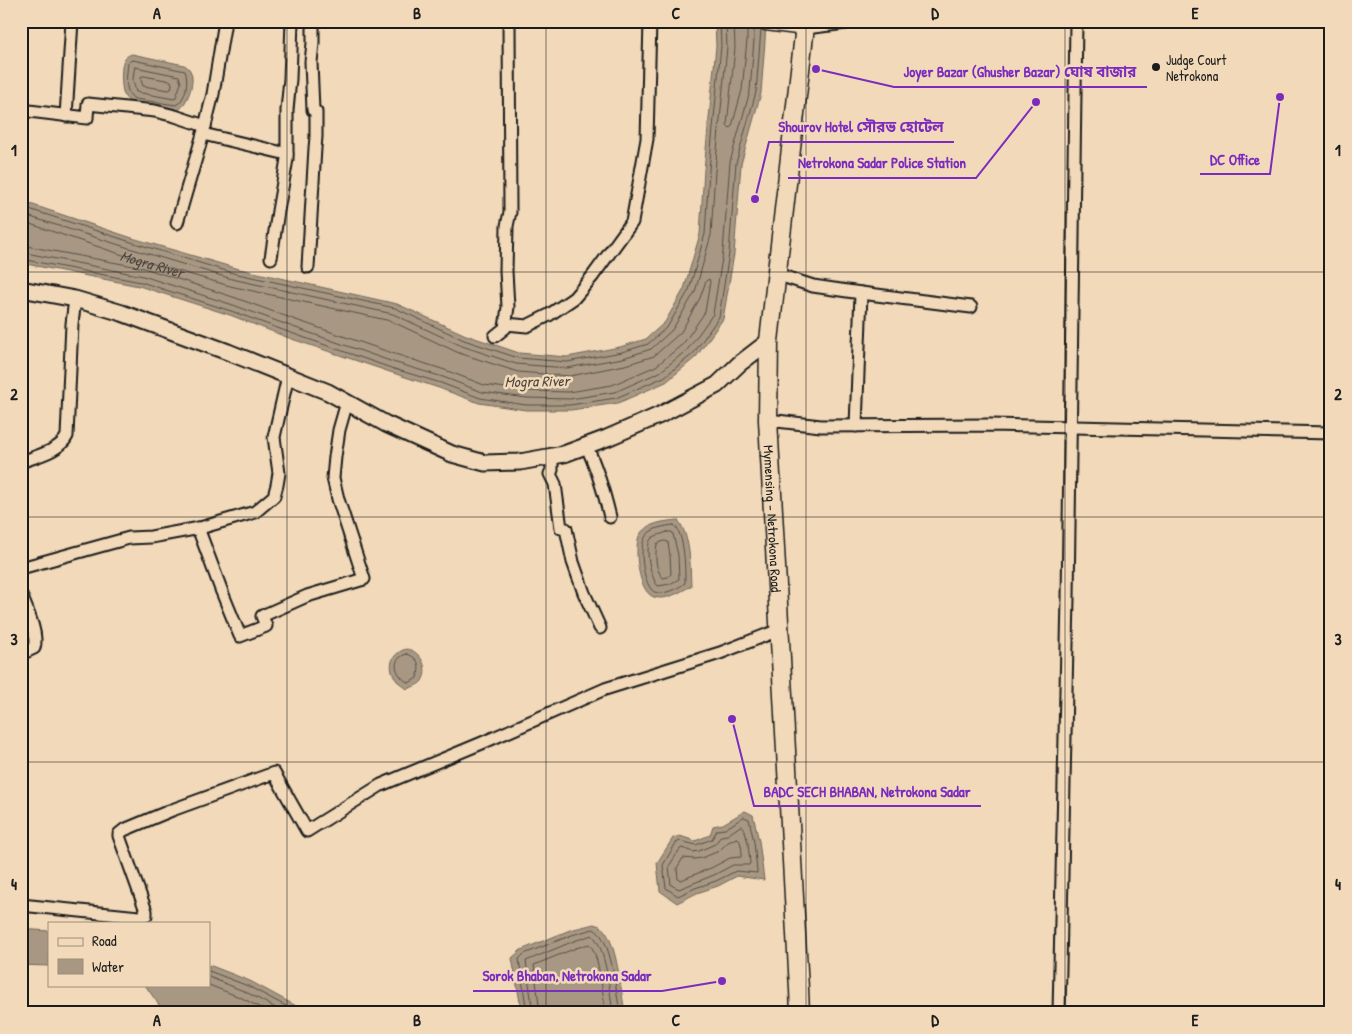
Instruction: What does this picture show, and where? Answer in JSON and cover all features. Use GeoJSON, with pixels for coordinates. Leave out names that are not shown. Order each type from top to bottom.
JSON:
{"type":"FeatureCollection","features":[{"type":"Feature","properties":{"kind":"main road"},"geometry":{"type":"LineString","coordinates":[[766,21],[805,26]]}},
{"type":"Feature","properties":{"kind":"main road","name":"Mymensing - Netrokona Road"},"geometry":{"type":"LineString","coordinates":[[800,1013],[768,420],[769,341],[805,26]]}},
{"type":"Feature","properties":{"kind":"street"},"geometry":{"type":"LineString","coordinates":[[66,116],[72,21]]}},
{"type":"Feature","properties":{"kind":"street"},"geometry":{"type":"LineString","coordinates":[[177,223],[214,94],[225,21]]}},
{"type":"Feature","properties":{"kind":"street"},"geometry":{"type":"LineString","coordinates":[[271,258],[287,154],[287,110],[292,21]]}},
{"type":"Feature","properties":{"kind":"street"},"geometry":{"type":"LineString","coordinates":[[308,267],[316,137],[316,112],[314,110],[311,62],[313,21]]}},
{"type":"Feature","properties":{"kind":"street"},"geometry":{"type":"LineString","coordinates":[[496,336],[505,328],[508,307],[506,271],[508,250],[507,226],[510,212],[509,21]]}},
{"type":"Feature","properties":{"kind":"street"},"geometry":{"type":"LineString","coordinates":[[506,324],[526,326],[549,315],[574,298],[592,277],[632,222],[647,139],[650,21]]}},
{"type":"Feature","properties":{"kind":"street"},"geometry":{"type":"LineString","coordinates":[[1059,1013],[1071,428],[1076,21]]}},
{"type":"Feature","properties":{"kind":"street"},"geometry":{"type":"LineString","coordinates":[[805,26],[836,22]]}},
{"type":"Feature","properties":{"kind":"street"},"geometry":{"type":"LineString","coordinates":[[21,110],[86,118],[88,104],[155,111],[175,116],[204,130],[287,154]]}},
{"type":"Feature","properties":{"kind":"street"},"geometry":{"type":"LineString","coordinates":[[776,274],[813,286],[860,294],[970,307]]}},
{"type":"Feature","properties":{"kind":"street"},"geometry":{"type":"LineString","coordinates":[[21,289],[75,299],[122,313],[228,352],[328,392],[386,424],[452,454],[485,463],[520,462],[564,454],[607,438],[660,415],[717,385],[739,364],[769,341]]}},
{"type":"Feature","properties":{"kind":"street"},"geometry":{"type":"LineString","coordinates":[[856,426],[860,294]]}},
{"type":"Feature","properties":{"kind":"street"},"geometry":{"type":"LineString","coordinates":[[21,462],[50,450],[64,442],[68,436],[72,324],[75,299]]}},
{"type":"Feature","properties":{"kind":"street"},"geometry":{"type":"LineString","coordinates":[[21,568],[129,538],[151,537],[198,528],[255,512],[274,496],[279,473],[274,437],[288,376]]}},
{"type":"Feature","properties":{"kind":"street"},"geometry":{"type":"LineString","coordinates":[[198,528],[240,636],[266,626],[262,616],[276,609],[306,596],[364,579],[333,478],[339,430],[347,402]]}},
{"type":"Feature","properties":{"kind":"street"},"geometry":{"type":"LineString","coordinates":[[768,420],[821,426],[991,425],[1331,433]]}},
{"type":"Feature","properties":{"kind":"street"},"geometry":{"type":"LineString","coordinates":[[586,445],[593,458],[610,517]]}},
{"type":"Feature","properties":{"kind":"street"},"geometry":{"type":"LineString","coordinates":[[552,456],[552,470],[550,474],[558,496],[561,528],[566,529],[573,562],[584,593],[600,628]]}},
{"type":"Feature","properties":{"kind":"street"},"geometry":{"type":"LineString","coordinates":[[21,595],[36,643],[34,648],[21,654]]}},
{"type":"Feature","properties":{"kind":"street"},"geometry":{"type":"LineString","coordinates":[[21,905],[139,917],[146,915],[146,910],[119,836],[124,830],[172,810],[274,773],[308,831],[381,785],[546,716],[605,689],[720,653],[779,630]]}},
{"type":"Feature","properties":{"kind":"water","name":"Mogra River"},"geometry":{"type":"Polygon","coordinates":[[[715,21],[766,21],[761,93],[741,164],[734,254],[723,319],[696,357],[666,382],[618,403],[571,410],[526,410],[479,403],[289,338],[230,315],[139,286],[21,263],[21,202],[132,238],[235,268],[397,304],[466,335],[519,353],[567,357],[620,347],[646,339],[665,322],[684,289],[700,234],[716,46],[715,21]]]}},
{"type":"Feature","properties":{"kind":"water"},"geometry":{"type":"Polygon","coordinates":[[[132,54],[184,65],[189,69],[192,80],[191,87],[183,106],[179,110],[133,104],[126,98],[122,87],[122,65],[125,58],[132,54]]]}},
{"type":"Feature","properties":{"kind":"water"},"geometry":{"type":"Polygon","coordinates":[[[678,520],[688,543],[691,586],[668,597],[654,597],[644,587],[641,579],[637,560],[639,536],[651,525],[678,520]]]}},
{"type":"Feature","properties":{"kind":"water"},"geometry":{"type":"Polygon","coordinates":[[[406,649],[419,656],[425,671],[421,682],[407,689],[397,681],[391,666],[396,654],[406,649]]]}},
{"type":"Feature","properties":{"kind":"water"},"geometry":{"type":"Polygon","coordinates":[[[745,811],[753,815],[759,841],[764,880],[737,876],[677,903],[660,891],[657,863],[673,838],[680,836],[695,841],[710,835],[713,826],[723,824],[745,811]]]}},
{"type":"Feature","properties":{"kind":"water"},"geometry":{"type":"Polygon","coordinates":[[[594,924],[601,927],[611,942],[618,967],[625,1013],[522,1013],[512,958],[521,950],[570,930],[594,924]]]}},
{"type":"Feature","properties":{"kind":"water"},"geometry":{"type":"Polygon","coordinates":[[[21,929],[48,931],[48,966],[21,965],[21,929]]]}},
{"type":"Feature","properties":{"kind":"water"},"geometry":{"type":"Polygon","coordinates":[[[210,965],[250,981],[309,1013],[170,1013],[159,1005],[146,986],[210,986],[210,965]]]}},
{"type":"Feature","properties":{"kind":"place","name":"Judge Court Netrokona"},"geometry":{"type":"Point","coordinates":[1156,67]}},
{"type":"Feature","properties":{"kind":"place","name":"Joyer Bazar (Ghusher Bazar) ঘোষ বাজার"},"geometry":{"type":"Point","coordinates":[816,69]}},
{"type":"Feature","properties":{"kind":"place","name":"DC Office"},"geometry":{"type":"Point","coordinates":[1280,97]}},
{"type":"Feature","properties":{"kind":"place","name":"Netrokona Sadar Police Station"},"geometry":{"type":"Point","coordinates":[1036,102]}},
{"type":"Feature","properties":{"kind":"place","name":"Shourov Hotel সৌরভ হোটেল"},"geometry":{"type":"Point","coordinates":[755,199]}},
{"type":"Feature","properties":{"kind":"place","name":"BADC SECH BHABAN, Netrokona Sadar"},"geometry":{"type":"Point","coordinates":[732,719]}},
{"type":"Feature","properties":{"kind":"place","name":"Sorok Bhaban, Netrokona Sadar"},"geometry":{"type":"Point","coordinates":[722,981]}}]}
